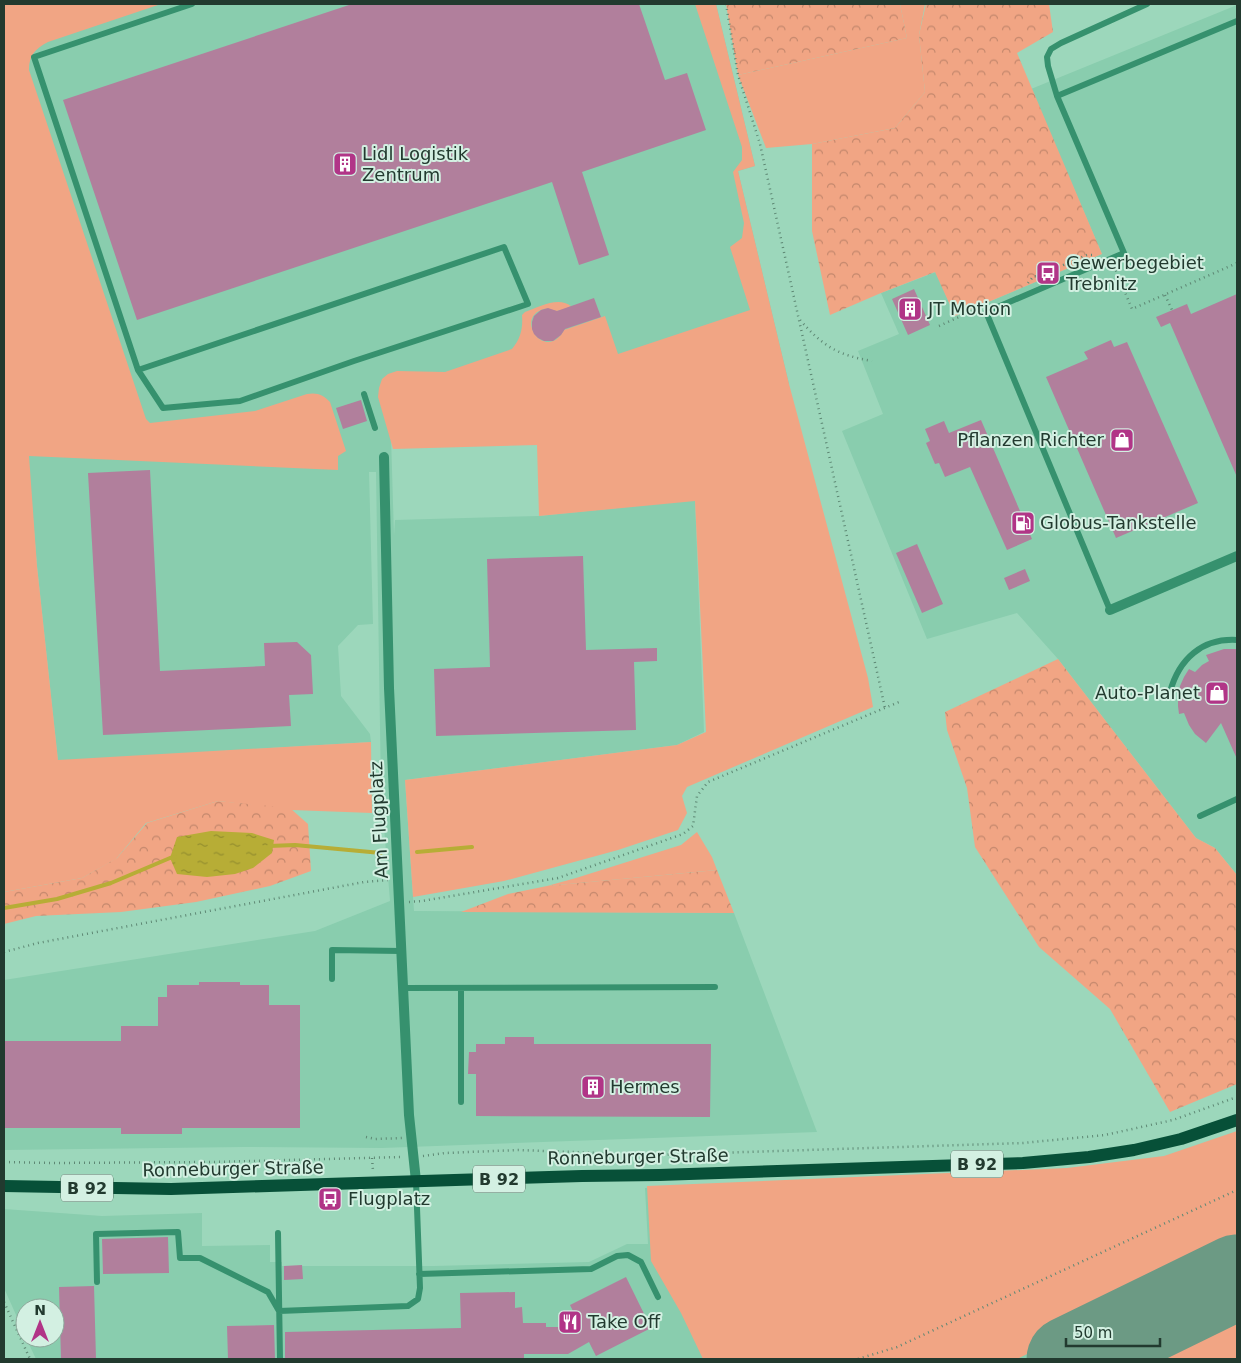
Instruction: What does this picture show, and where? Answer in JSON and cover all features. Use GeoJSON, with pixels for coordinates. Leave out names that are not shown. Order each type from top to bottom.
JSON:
{"type":"FeatureCollection","features":[{"type":"Feature","properties":{"kind":"main road","name":"Ronneburger Straße"},"geometry":{"type":"LineString","coordinates":[[4,1186],[171,1189],[1023,1163],[1089,1157],[1134,1150],[1181,1139],[1237,1120]]}},
{"type":"Feature","properties":{"kind":"street","name":"Am Flugplatz"},"geometry":{"type":"LineString","coordinates":[[384,457],[389,696],[410,1115],[416,1181]]}},
{"type":"Feature","properties":{"kind":"street"},"geometry":{"type":"LineString","coordinates":[[1110,610],[1237,556]]}},
{"type":"Feature","properties":{"kind":"lane"},"geometry":{"type":"LineString","coordinates":[[138,370],[504,247],[528,304],[354,361],[240,401],[163,408],[138,370],[34,57],[192,4]]}},
{"type":"Feature","properties":{"kind":"lane"},"geometry":{"type":"LineString","coordinates":[[1110,610],[986,312],[1124,253],[1057,96],[1047,57],[1052,49],[1147,4]]}},
{"type":"Feature","properties":{"kind":"lane"},"geometry":{"type":"LineString","coordinates":[[1057,96],[1237,21]]}},
{"type":"Feature","properties":{"kind":"lane"},"geometry":{"type":"LineString","coordinates":[[364,394],[375,428]]}},
{"type":"Feature","properties":{"kind":"lane"},"geometry":{"type":"LineString","coordinates":[[1170,692],[1178,670],[1195,652],[1217,641],[1237,640]]}},
{"type":"Feature","properties":{"kind":"lane"},"geometry":{"type":"LineString","coordinates":[[1200,816],[1237,799]]}},
{"type":"Feature","properties":{"kind":"lane"},"geometry":{"type":"LineString","coordinates":[[332,979],[332,950],[401,951]]}},
{"type":"Feature","properties":{"kind":"lane"},"geometry":{"type":"LineString","coordinates":[[404,988],[715,987]]}},
{"type":"Feature","properties":{"kind":"lane"},"geometry":{"type":"LineString","coordinates":[[461,988],[461,1102]]}},
{"type":"Feature","properties":{"kind":"lane"},"geometry":{"type":"LineString","coordinates":[[279,1311],[408,1306],[418,1299],[420,1288],[416,1181]]}},
{"type":"Feature","properties":{"kind":"lane"},"geometry":{"type":"LineString","coordinates":[[97,1282],[96,1234],[178,1232],[180,1258],[200,1258],[268,1292],[279,1311]]}},
{"type":"Feature","properties":{"kind":"lane"},"geometry":{"type":"LineString","coordinates":[[278,1233],[280,1359]]}},
{"type":"Feature","properties":{"kind":"lane"},"geometry":{"type":"LineString","coordinates":[[419,1274],[591,1269],[617,1256],[628,1254],[641,1262],[658,1297]]}},
{"type":"Feature","properties":{"kind":"path"},"geometry":{"type":"LineString","coordinates":[[726,4],[738,75],[760,144],[885,708]]}},
{"type":"Feature","properties":{"kind":"path"},"geometry":{"type":"LineString","coordinates":[[1110,259],[1132,309],[1237,263]]}},
{"type":"Feature","properties":{"kind":"path"},"geometry":{"type":"LineString","coordinates":[[1165,295],[1172,310]]}},
{"type":"Feature","properties":{"kind":"path"},"geometry":{"type":"LineString","coordinates":[[799,319],[814,336],[827,346],[849,356],[872,362]]}},
{"type":"Feature","properties":{"kind":"path"},"geometry":{"type":"LineString","coordinates":[[400,902],[422,901],[558,878],[683,834],[693,826],[697,796],[708,782],[898,702]]}},
{"type":"Feature","properties":{"kind":"path"},"geometry":{"type":"LineString","coordinates":[[4,952],[38,943],[354,884],[399,880]]}},
{"type":"Feature","properties":{"kind":"path"},"geometry":{"type":"LineString","coordinates":[[4,1162],[214,1162],[428,1156],[518,1150],[654,1155],[1023,1143],[1104,1135],[1173,1120],[1237,1097]]}},
{"type":"Feature","properties":{"kind":"path"},"geometry":{"type":"LineString","coordinates":[[366,1137],[375,1139],[412,1138]]}},
{"type":"Feature","properties":{"kind":"path"},"geometry":{"type":"LineString","coordinates":[[858,1359],[897,1347],[1237,1190]]}},
{"type":"Feature","properties":{"kind":"path"},"geometry":{"type":"LineString","coordinates":[[4,1302],[30,1359]]}},
{"type":"Feature","properties":{"kind":"shaded area"},"geometry":{"type":"Polygon","coordinates":[[[100,4],[716,4],[755,166],[738,171],[789,384],[390,403],[394,536],[395,520],[539,516],[695,500],[704,732],[677,745],[405,780],[414,911],[734,913],[817,1132],[382,1148],[243,1147],[4,1150],[4,980],[315,931],[390,901],[381,790],[376,472],[369,472],[373,624],[358,625],[338,646],[341,696],[370,734],[371,742],[58,761],[37,566],[28,456],[4,35],[100,4]]]}},
{"type":"Feature","properties":{"kind":"shaded area"},"geometry":{"type":"Polygon","coordinates":[[[1237,5],[1237,875],[1215,848],[1196,838],[1058,659],[1017,613],[927,639],[842,431],[883,414],[858,351],[899,334],[881,293],[936,272],[955,316],[1102,254],[1031,89],[1237,5]]]}},
{"type":"Feature","properties":{"kind":"shaded area"},"geometry":{"type":"Polygon","coordinates":[[[1237,1141],[1237,1359],[36,1359],[31,1348],[65,1348],[65,1298],[15,1298],[15,1313],[4,1288],[4,1209],[102,1216],[202,1213],[202,1246],[270,1245],[270,1262],[282,1262],[282,1266],[434,1266],[589,1262],[627,1244],[648,1244],[645,1188],[1113,1173],[1237,1141]]]}},
{"type":"Feature","properties":{"kind":"green space"},"geometry":{"type":"Polygon","coordinates":[[[4,4],[161,4],[48,42],[34,53],[30,60],[29,70],[146,419],[150,423],[255,411],[311,393],[323,396],[330,402],[346,451],[338,456],[338,470],[29,456],[37,566],[58,760],[371,742],[372,813],[292,810],[218,801],[146,823],[116,859],[82,878],[4,892],[4,4]]]}},
{"type":"Feature","properties":{"kind":"green space"},"geometry":{"type":"Polygon","coordinates":[[[695,4],[716,4],[755,166],[738,171],[789,384],[868,678],[873,707],[687,787],[682,796],[687,813],[678,830],[618,850],[504,881],[413,897],[405,780],[677,745],[706,732],[695,501],[539,516],[537,445],[393,449],[378,397],[382,379],[388,374],[397,371],[445,372],[512,349],[521,333],[522,315],[548,303],[560,302],[571,306],[558,311],[543,309],[534,315],[531,322],[532,330],[542,341],[550,342],[557,339],[564,330],[605,316],[618,354],[750,310],[730,247],[742,238],[744,223],[733,172],[742,160],[742,147],[695,4]]]}},
{"type":"Feature","properties":{"kind":"green space"},"geometry":{"type":"Polygon","coordinates":[[[726,4],[900,4],[907,38],[738,75],[726,4]]]}},
{"type":"Feature","properties":{"kind":"green space"},"geometry":{"type":"Polygon","coordinates":[[[900,4],[925,4],[919,35],[925,92],[895,128],[812,144],[766,148],[738,75],[907,38],[900,4]]]}},
{"type":"Feature","properties":{"kind":"green space"},"geometry":{"type":"Polygon","coordinates":[[[926,4],[1049,4],[1053,32],[1017,53],[1102,254],[955,316],[935,272],[830,315],[812,231],[812,144],[895,128],[925,92],[919,35],[926,4]]]}},
{"type":"Feature","properties":{"kind":"green space"},"geometry":{"type":"Polygon","coordinates":[[[1058,659],[1196,838],[1215,848],[1237,875],[1237,1084],[1170,1112],[1110,1009],[1039,947],[975,847],[967,788],[947,730],[945,712],[1058,659]]]}},
{"type":"Feature","properties":{"kind":"green space"},"geometry":{"type":"Polygon","coordinates":[[[218,801],[290,808],[308,824],[311,871],[270,886],[196,902],[121,912],[36,916],[4,924],[4,892],[82,878],[117,858],[147,823],[218,801]]]}},
{"type":"Feature","properties":{"kind":"green space"},"geometry":{"type":"Polygon","coordinates":[[[697,832],[712,857],[717,870],[547,886],[681,845],[697,832]]]}},
{"type":"Feature","properties":{"kind":"green space"},"geometry":{"type":"Polygon","coordinates":[[[717,870],[734,913],[461,912],[508,894],[547,886],[717,870]]]}},
{"type":"Feature","properties":{"kind":"green space"},"geometry":{"type":"Polygon","coordinates":[[[1237,1131],[1237,1251],[1017,1359],[703,1359],[681,1313],[651,1261],[647,1186],[1067,1168],[1164,1156],[1237,1131]]]}},
{"type":"Feature","properties":{"kind":"green space"},"geometry":{"type":"Polygon","coordinates":[[[1237,1302],[1237,1359],[1121,1359],[1223,1309],[1237,1302]]]}},
{"type":"Feature","properties":{"kind":"water"},"geometry":{"type":"Polygon","coordinates":[[[211,831],[252,833],[274,840],[272,853],[253,868],[235,874],[207,877],[177,874],[170,858],[177,837],[211,831]]]}},
{"type":"Feature","properties":{"kind":"building","name":"Lidl Logistik Zentrum"},"geometry":{"type":"Polygon","coordinates":[[[352,4],[639,4],[665,80],[687,73],[706,130],[582,172],[609,255],[579,265],[552,182],[137,320],[63,100],[352,4]]]}},
{"type":"Feature","properties":{"kind":"building","name":"JT Motion"},"geometry":{"type":"Polygon","coordinates":[[[914,289],[930,325],[908,335],[892,299],[914,289]]]}},
{"type":"Feature","properties":{"kind":"building"},"geometry":{"type":"Polygon","coordinates":[[[1237,294],[1237,477],[1170,323],[1161,327],[1156,317],[1187,304],[1191,314],[1237,294]]]}},
{"type":"Feature","properties":{"kind":"building"},"geometry":{"type":"Polygon","coordinates":[[[594,298],[601,317],[565,329],[553,341],[544,341],[534,334],[532,322],[534,316],[541,310],[548,308],[557,311],[594,298]]]}},
{"type":"Feature","properties":{"kind":"building","name":"Pflanzen Richter"},"geometry":{"type":"Polygon","coordinates":[[[1111,340],[1114,347],[1127,342],[1198,503],[1116,538],[1046,377],[1088,359],[1084,352],[1111,340]]]}},
{"type":"Feature","properties":{"kind":"building"},"geometry":{"type":"Polygon","coordinates":[[[361,400],[367,421],[343,429],[336,408],[361,400]]]}},
{"type":"Feature","properties":{"kind":"building"},"geometry":{"type":"Polygon","coordinates":[[[981,420],[1032,539],[1007,550],[970,467],[945,477],[939,463],[935,464],[926,443],[930,441],[925,429],[944,421],[949,433],[981,420]]]}},
{"type":"Feature","properties":{"kind":"building"},"geometry":{"type":"Polygon","coordinates":[[[150,470],[160,671],[265,666],[264,643],[297,642],[311,655],[313,694],[289,695],[291,726],[103,735],[88,473],[150,470]]]}},
{"type":"Feature","properties":{"kind":"building"},"geometry":{"type":"Polygon","coordinates":[[[917,544],[943,604],[922,613],[896,553],[917,544]]]}},
{"type":"Feature","properties":{"kind":"building"},"geometry":{"type":"Polygon","coordinates":[[[583,556],[586,650],[657,648],[657,661],[634,662],[636,730],[436,736],[434,669],[490,667],[487,559],[583,556]]]}},
{"type":"Feature","properties":{"kind":"building"},"geometry":{"type":"Polygon","coordinates":[[[1025,569],[1030,581],[1009,590],[1004,578],[1025,569]]]}},
{"type":"Feature","properties":{"kind":"building"},"geometry":{"type":"Polygon","coordinates":[[[1224,649],[1237,649],[1237,759],[1221,723],[1206,743],[1195,734],[1184,713],[1179,714],[1178,706],[1180,686],[1189,669],[1195,672],[1209,661],[1206,655],[1224,649]]]}},
{"type":"Feature","properties":{"kind":"building"},"geometry":{"type":"Polygon","coordinates":[[[199,982],[240,982],[240,985],[269,985],[269,1005],[300,1005],[300,1128],[182,1128],[182,1134],[121,1134],[121,1128],[4,1128],[4,1041],[121,1041],[121,1026],[158,1026],[158,997],[167,997],[167,985],[199,985],[199,982]]]}},
{"type":"Feature","properties":{"kind":"building","name":"Hermes"},"geometry":{"type":"Polygon","coordinates":[[[505,1037],[534,1037],[534,1044],[711,1044],[710,1117],[476,1116],[476,1074],[468,1074],[469,1052],[476,1052],[476,1044],[505,1044],[505,1037]]]}},
{"type":"Feature","properties":{"kind":"building"},"geometry":{"type":"Polygon","coordinates":[[[168,1237],[169,1273],[103,1274],[102,1239],[168,1237]]]}},
{"type":"Feature","properties":{"kind":"building"},"geometry":{"type":"Polygon","coordinates":[[[302,1265],[303,1279],[284,1280],[284,1266],[302,1265]]]}},
{"type":"Feature","properties":{"kind":"building"},"geometry":{"type":"Polygon","coordinates":[[[626,1277],[651,1328],[596,1356],[589,1342],[568,1354],[524,1354],[524,1359],[285,1359],[285,1332],[461,1328],[460,1293],[515,1292],[515,1308],[522,1307],[523,1323],[546,1323],[546,1327],[561,1327],[577,1319],[570,1305],[626,1277]]]}},
{"type":"Feature","properties":{"kind":"building"},"geometry":{"type":"Polygon","coordinates":[[[94,1286],[96,1359],[61,1359],[61,1348],[65,1348],[65,1298],[59,1298],[59,1287],[94,1286]]]}},
{"type":"Feature","properties":{"kind":"building"},"geometry":{"type":"Polygon","coordinates":[[[274,1325],[275,1359],[228,1359],[227,1326],[274,1325]]]}},
{"type":"Feature","properties":{"kind":"waterway"},"geometry":{"type":"LineString","coordinates":[[269,846],[295,845],[381,853]]}},
{"type":"Feature","properties":{"kind":"waterway"},"geometry":{"type":"LineString","coordinates":[[417,852],[472,847]]}},
{"type":"Feature","properties":{"kind":"waterway"},"geometry":{"type":"LineString","coordinates":[[4,908],[57,899],[111,883],[175,857]]}},
{"type":"Feature","properties":{"kind":"runway"},"geometry":{"type":"LineString","coordinates":[[1069,1359],[1237,1277]]}},
{"type":"Feature","properties":{"kind":"place","name":"Lidl Logistik Zentrum"},"geometry":{"type":"Point","coordinates":[345,164]}},
{"type":"Feature","properties":{"kind":"place","name":"Gewerbegebiet Trebnitz"},"geometry":{"type":"Point","coordinates":[1048,273]}},
{"type":"Feature","properties":{"kind":"place","name":"JT Motion"},"geometry":{"type":"Point","coordinates":[910,309]}},
{"type":"Feature","properties":{"kind":"place","name":"Pflanzen Richter"},"geometry":{"type":"Point","coordinates":[1122,440]}},
{"type":"Feature","properties":{"kind":"place","name":"Globus-Tankstelle"},"geometry":{"type":"Point","coordinates":[1023,523]}},
{"type":"Feature","properties":{"kind":"place","name":"Auto-Planet"},"geometry":{"type":"Point","coordinates":[1217,693]}},
{"type":"Feature","properties":{"kind":"place","name":"Hermes"},"geometry":{"type":"Point","coordinates":[593,1087]}},
{"type":"Feature","properties":{"kind":"place","name":"Flugplatz"},"geometry":{"type":"Point","coordinates":[330,1199]}},
{"type":"Feature","properties":{"kind":"place","name":"Take Off"},"geometry":{"type":"Point","coordinates":[570,1322]}}]}
